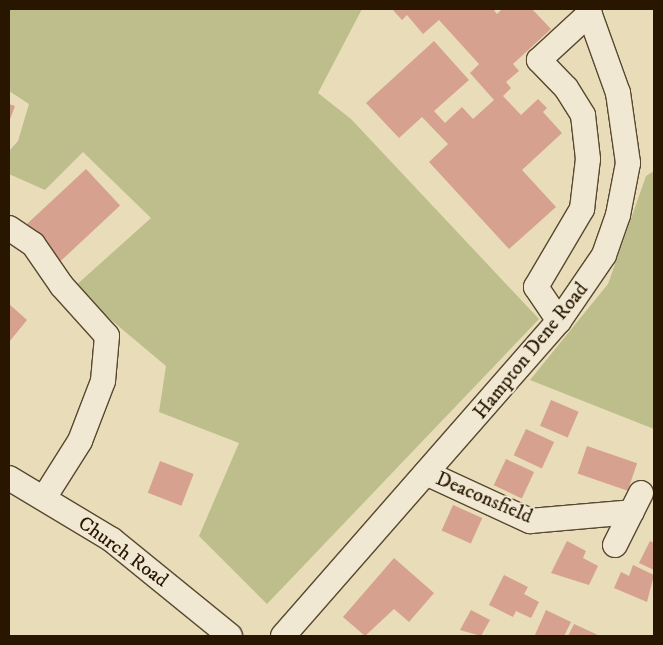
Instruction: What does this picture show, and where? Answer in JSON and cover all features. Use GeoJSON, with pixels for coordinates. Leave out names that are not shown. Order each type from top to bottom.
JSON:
{"type":"FeatureCollection","features":[{"type":"Feature","properties":{"kind":"street","name":"Hampton Dene Road"},"geometry":{"type":"LineString","coordinates":[[284,636],[559,321],[604,255],[618,215],[628,163],[618,93],[589,11]]}},
{"type":"Feature","properties":{"kind":"street"},"geometry":{"type":"LineString","coordinates":[[559,321],[536,287],[582,209],[588,159],[583,115],[566,88],[539,60],[589,11]]}},
{"type":"Feature","properties":{"kind":"street"},"geometry":{"type":"LineString","coordinates":[[9,228],[33,244],[62,286],[107,336],[102,382],[83,432],[44,498]]}},
{"type":"Feature","properties":{"kind":"street","name":"Deaconsfield"},"geometry":{"type":"LineString","coordinates":[[426,473],[530,521],[637,502],[615,545]]}},
{"type":"Feature","properties":{"kind":"street","name":"Church Road"},"geometry":{"type":"LineString","coordinates":[[9,478],[44,498],[153,570],[230,636]]}},
{"type":"Feature","properties":{"kind":"green space"},"geometry":{"type":"Polygon","coordinates":[[[9,9],[362,9],[318,93],[351,119],[539,319],[267,604],[199,536],[239,443],[159,412],[166,366],[73,288],[151,218],[83,152],[45,190],[9,174],[9,151],[18,141],[29,104],[9,91],[9,9]]]}},
{"type":"Feature","properties":{"kind":"green space"},"geometry":{"type":"Polygon","coordinates":[[[654,171],[654,429],[530,380],[608,284],[646,176],[654,171]]]}},
{"type":"Feature","properties":{"kind":"building"},"geometry":{"type":"Polygon","coordinates":[[[392,9],[493,9],[497,14],[502,9],[532,9],[551,29],[513,64],[519,71],[506,82],[511,88],[503,96],[521,115],[538,99],[547,108],[543,112],[562,133],[522,170],[556,207],[509,249],[429,162],[448,144],[422,117],[399,138],[366,103],[434,41],[469,80],[434,111],[445,123],[462,107],[473,119],[494,100],[470,73],[479,64],[439,20],[423,34],[407,15],[402,20],[392,9]]]}},
{"type":"Feature","properties":{"kind":"building"},"geometry":{"type":"Polygon","coordinates":[[[9,104],[15,106],[9,122],[9,104]]]}},
{"type":"Feature","properties":{"kind":"building"},"geometry":{"type":"Polygon","coordinates":[[[86,169],[120,206],[59,263],[25,226],[86,169]]]}},
{"type":"Feature","properties":{"kind":"building"},"geometry":{"type":"Polygon","coordinates":[[[9,304],[27,320],[9,342],[9,304]]]}},
{"type":"Feature","properties":{"kind":"building"},"geometry":{"type":"Polygon","coordinates":[[[551,400],[579,412],[568,437],[540,426],[551,400]]]}},
{"type":"Feature","properties":{"kind":"building"},"geometry":{"type":"Polygon","coordinates":[[[526,429],[554,442],[542,468],[514,455],[526,429]]]}},
{"type":"Feature","properties":{"kind":"building"},"geometry":{"type":"Polygon","coordinates":[[[587,446],[637,463],[628,491],[578,473],[587,446]]]}},
{"type":"Feature","properties":{"kind":"building"},"geometry":{"type":"Polygon","coordinates":[[[506,459],[534,472],[522,498],[494,485],[506,459]]]}},
{"type":"Feature","properties":{"kind":"building"},"geometry":{"type":"Polygon","coordinates":[[[160,461],[194,474],[181,506],[148,493],[160,461]]]}},
{"type":"Feature","properties":{"kind":"building"},"geometry":{"type":"Polygon","coordinates":[[[453,505],[482,518],[471,544],[442,531],[453,505]]]}},
{"type":"Feature","properties":{"kind":"building"},"geometry":{"type":"Polygon","coordinates":[[[567,541],[586,551],[583,558],[598,566],[589,585],[551,573],[567,541]]]}},
{"type":"Feature","properties":{"kind":"building"},"geometry":{"type":"Polygon","coordinates":[[[650,541],[654,543],[654,570],[639,563],[650,541]]]}},
{"type":"Feature","properties":{"kind":"building"},"geometry":{"type":"Polygon","coordinates":[[[394,558],[434,593],[409,622],[394,609],[365,636],[343,617],[394,558]]]}},
{"type":"Feature","properties":{"kind":"building"},"geometry":{"type":"Polygon","coordinates":[[[633,565],[654,575],[647,602],[614,588],[621,572],[629,576],[633,565]]]}},
{"type":"Feature","properties":{"kind":"building"},"geometry":{"type":"Polygon","coordinates":[[[504,575],[528,587],[524,594],[539,602],[531,618],[516,611],[513,617],[489,605],[504,575]]]}},
{"type":"Feature","properties":{"kind":"building"},"geometry":{"type":"Polygon","coordinates":[[[471,610],[490,620],[481,636],[460,630],[471,610]]]}},
{"type":"Feature","properties":{"kind":"building"},"geometry":{"type":"Polygon","coordinates":[[[546,610],[571,622],[564,636],[535,635],[546,610]]]}},
{"type":"Feature","properties":{"kind":"building"},"geometry":{"type":"Polygon","coordinates":[[[574,624],[600,636],[568,636],[574,624]]]}}]}
